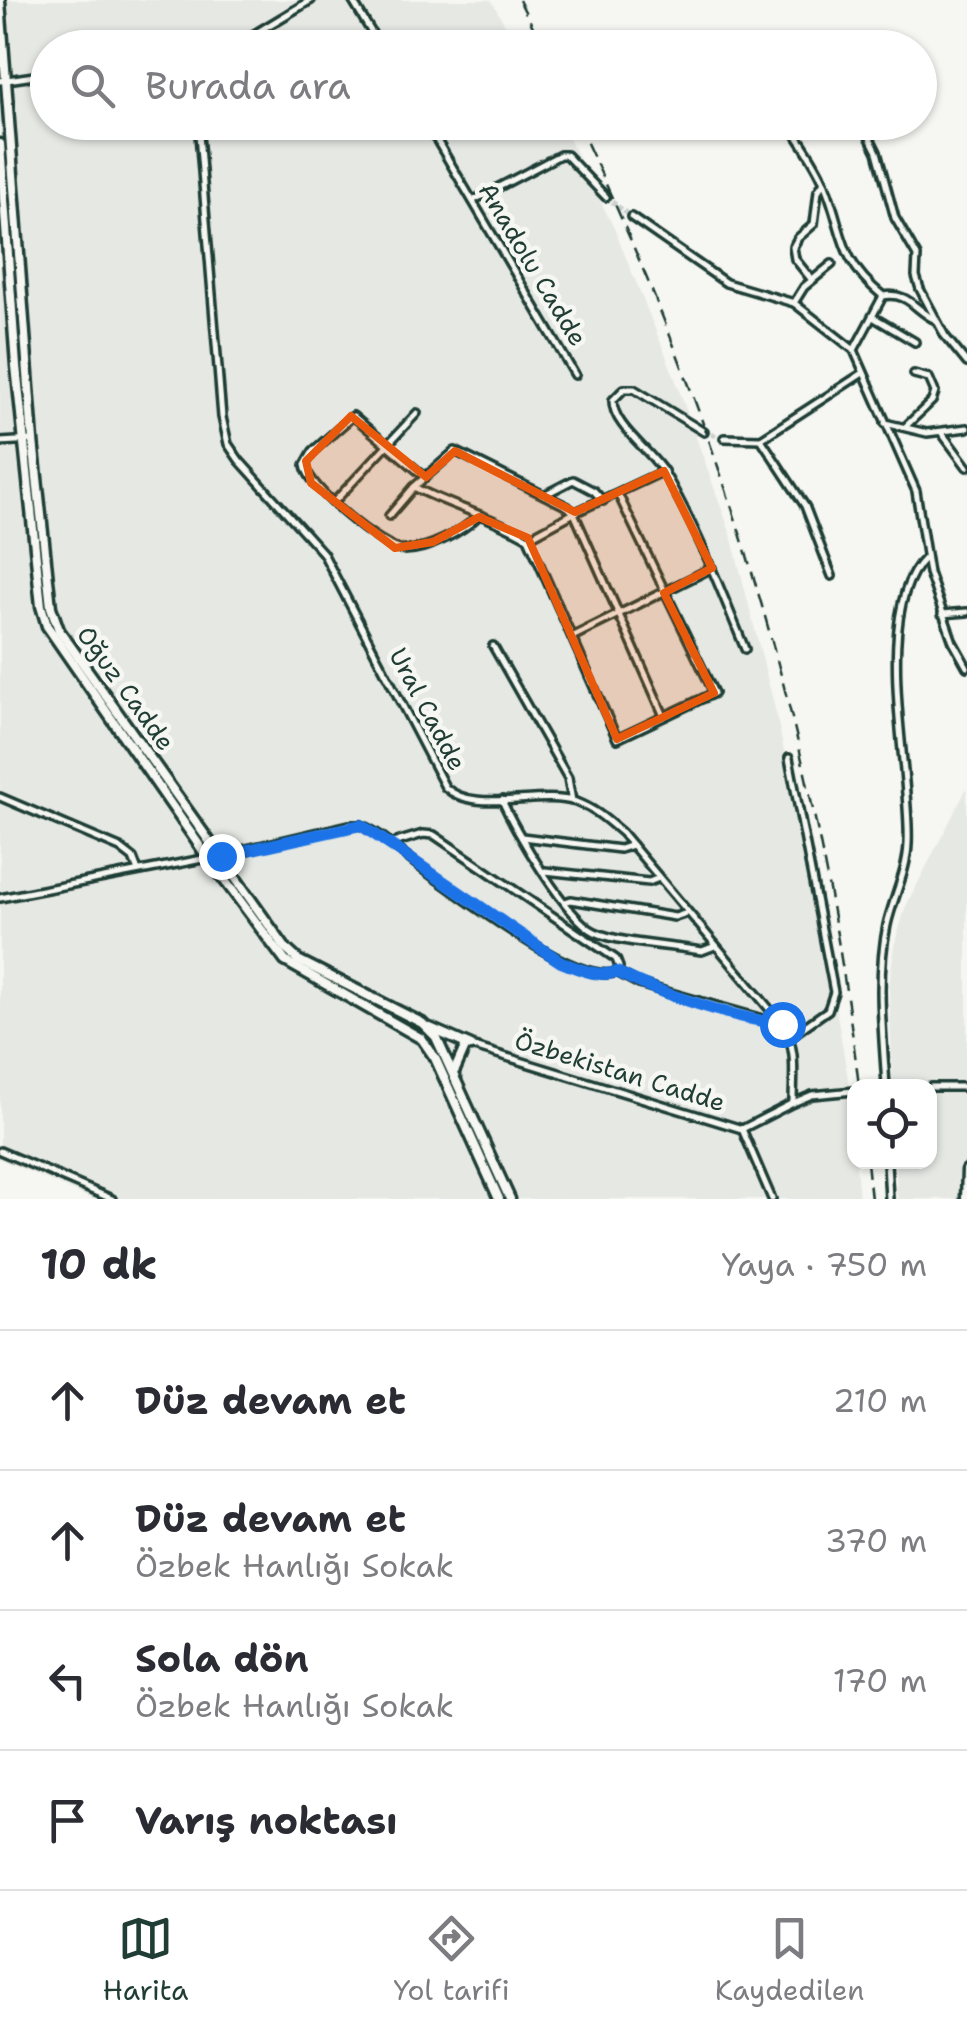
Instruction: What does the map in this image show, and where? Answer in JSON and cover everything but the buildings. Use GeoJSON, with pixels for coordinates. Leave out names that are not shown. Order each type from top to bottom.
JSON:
{"type":"FeatureCollection","features":[{"type":"Feature","properties":{"kind":"street"},"geometry":{"type":"LineString","coordinates":[[261,30],[310,0]]}},
{"type":"Feature","properties":{"kind":"street"},"geometry":{"type":"LineString","coordinates":[[352,0],[370,30]]}},
{"type":"Feature","properties":{"kind":"street","name":"Oğuz Cadde"},"geometry":{"type":"LineString","coordinates":[[0,1],[18,227],[28,440],[41,606],[47,626],[208,858],[285,961],[412,1031],[435,1058],[499,1199]]}},
{"type":"Feature","properties":{"kind":"street"},"geometry":{"type":"LineString","coordinates":[[4,80],[30,76]]}},
{"type":"Feature","properties":{"kind":"street","name":"Ural Cadde"},"geometry":{"type":"LineString","coordinates":[[199,140],[222,417],[228,444],[242,465],[323,553],[445,786],[454,796],[572,801]]}},
{"type":"Feature","properties":{"kind":"street","name":"Anadolu Cadde"},"geometry":{"type":"LineString","coordinates":[[437,140],[575,375]]}},
{"type":"Feature","properties":{"kind":"street"},"geometry":{"type":"LineString","coordinates":[[799,140],[824,182],[848,260],[882,296]]}},
{"type":"Feature","properties":{"kind":"street"},"geometry":{"type":"LineString","coordinates":[[871,140],[895,218],[916,256],[916,282],[945,336],[967,364]]}},
{"type":"Feature","properties":{"kind":"street","name":"Oğuz Cadde"},"geometry":{"type":"LineString","coordinates":[[0,144],[3,228],[28,440],[51,607],[59,630],[294,958],[427,1026],[446,1053],[510,1199]]}},
{"type":"Feature","properties":{"kind":"street"},"geometry":{"type":"LineString","coordinates":[[473,201],[560,155],[566,155],[606,197]]}},
{"type":"Feature","properties":{"kind":"street"},"geometry":{"type":"LineString","coordinates":[[811,280],[795,259],[793,247],[816,221],[818,191],[824,182]]}},
{"type":"Feature","properties":{"kind":"street"},"geometry":{"type":"LineString","coordinates":[[631,217],[726,283],[794,303],[854,350],[920,501],[925,558],[942,614],[967,667]]}},
{"type":"Feature","properties":{"kind":"street"},"geometry":{"type":"LineString","coordinates":[[3,228],[18,227]]}},
{"type":"Feature","properties":{"kind":"street"},"geometry":{"type":"LineString","coordinates":[[794,303],[811,280],[832,264]]}},
{"type":"Feature","properties":{"kind":"street"},"geometry":{"type":"LineString","coordinates":[[882,296],[906,298],[936,320]]}},
{"type":"Feature","properties":{"kind":"street"},"geometry":{"type":"LineString","coordinates":[[854,350],[882,296]]}},
{"type":"Feature","properties":{"kind":"street"},"geometry":{"type":"LineString","coordinates":[[873,317],[915,342]]}},
{"type":"Feature","properties":{"kind":"street"},"geometry":{"type":"LineString","coordinates":[[724,438],[761,440],[863,373]]}},
{"type":"Feature","properties":{"kind":"street"},"geometry":{"type":"LineString","coordinates":[[905,427],[932,401],[935,392],[929,378],[914,374]]}},
{"type":"Feature","properties":{"kind":"street"},"geometry":{"type":"LineString","coordinates":[[704,432],[643,393],[624,389],[618,393],[612,410],[664,471],[712,568],[745,650]]}},
{"type":"Feature","properties":{"kind":"street"},"geometry":{"type":"LineString","coordinates":[[333,503],[417,413]]}},
{"type":"Feature","properties":{"kind":"street"},"geometry":{"type":"LineString","coordinates":[[426,477],[351,416],[313,451],[306,461],[305,473],[333,503],[402,550],[433,542],[466,526],[477,516]]}},
{"type":"Feature","properties":{"kind":"street"},"geometry":{"type":"LineString","coordinates":[[885,424],[919,432],[967,428]]}},
{"type":"Feature","properties":{"kind":"street"},"geometry":{"type":"LineString","coordinates":[[941,432],[967,467]]}},
{"type":"Feature","properties":{"kind":"street"},"geometry":{"type":"LineString","coordinates":[[0,442],[28,440]]}},
{"type":"Feature","properties":{"kind":"street"},"geometry":{"type":"LineString","coordinates":[[761,440],[805,506],[832,576]]}},
{"type":"Feature","properties":{"kind":"street"},"geometry":{"type":"LineString","coordinates":[[389,516],[414,487],[455,451],[574,512],[664,716]]}},
{"type":"Feature","properties":{"kind":"street"},"geometry":{"type":"LineString","coordinates":[[528,538],[664,471]]}},
{"type":"Feature","properties":{"kind":"street"},"geometry":{"type":"LineString","coordinates":[[544,494],[574,480],[603,500]]}},
{"type":"Feature","properties":{"kind":"street"},"geometry":{"type":"LineString","coordinates":[[414,487],[477,516],[501,522],[528,538],[617,739],[714,693],[618,494]]}},
{"type":"Feature","properties":{"kind":"street"},"geometry":{"type":"LineString","coordinates":[[886,1079],[883,959],[908,844],[896,700],[899,624],[910,580],[925,558]]}},
{"type":"Feature","properties":{"kind":"street"},"geometry":{"type":"LineString","coordinates":[[572,637],[712,568]]}},
{"type":"Feature","properties":{"kind":"street"},"geometry":{"type":"LineString","coordinates":[[942,614],[967,612]]}},
{"type":"Feature","properties":{"kind":"street"},"geometry":{"type":"LineString","coordinates":[[493,646],[568,778],[572,801],[600,813],[632,846],[791,1036],[793,1103]]}},
{"type":"Feature","properties":{"kind":"street"},"geometry":{"type":"LineString","coordinates":[[789,758],[834,992],[828,1010],[791,1036]]}},
{"type":"Feature","properties":{"kind":"street"},"geometry":{"type":"LineString","coordinates":[[0,798],[120,848],[130,855],[138,872]]}},
{"type":"Feature","properties":{"kind":"street"},"geometry":{"type":"LineString","coordinates":[[502,800],[544,872],[585,926],[600,934],[702,951],[716,946]]}},
{"type":"Feature","properties":{"kind":"street"},"geometry":{"type":"LineString","coordinates":[[0,898],[221,856],[353,825],[368,828],[552,957],[592,972],[617,972]]}},
{"type":"Feature","properties":{"kind":"street"},"geometry":{"type":"LineString","coordinates":[[390,844],[422,834],[434,835],[616,960],[617,972]]}},
{"type":"Feature","properties":{"kind":"street"},"geometry":{"type":"LineString","coordinates":[[521,837],[620,849],[632,846]]}},
{"type":"Feature","properties":{"kind":"street"},"geometry":{"type":"LineString","coordinates":[[544,872],[650,882],[659,878]]}},
{"type":"Feature","properties":{"kind":"street"},"geometry":{"type":"LineString","coordinates":[[566,902],[671,917],[688,912]]}},
{"type":"Feature","properties":{"kind":"street"},"geometry":{"type":"LineString","coordinates":[[617,972],[639,984],[782,1024]]}},
{"type":"Feature","properties":{"kind":"street"},"geometry":{"type":"LineString","coordinates":[[427,1026],[468,1047]]}},
{"type":"Feature","properties":{"kind":"street"},"geometry":{"type":"LineString","coordinates":[[435,1058],[468,1047]]}},
{"type":"Feature","properties":{"kind":"street"},"geometry":{"type":"LineString","coordinates":[[454,1074],[457,1059],[468,1047]]}},
{"type":"Feature","properties":{"kind":"street","name":"Özbekistan Cadde"},"geometry":{"type":"LineString","coordinates":[[468,1047],[742,1129],[772,1199]]}},
{"type":"Feature","properties":{"kind":"street"},"geometry":{"type":"LineString","coordinates":[[937,1086],[967,1087]]}},
{"type":"Feature","properties":{"kind":"street"},"geometry":{"type":"LineString","coordinates":[[742,1129],[812,1095],[847,1092]]}},
{"type":"Feature","properties":{"kind":"street"},"geometry":{"type":"LineString","coordinates":[[0,1151],[112,1199]]}},
{"type":"Feature","properties":{"kind":"street"},"geometry":{"type":"LineString","coordinates":[[887,1169],[888,1199]]}},
{"type":"Feature","properties":{"kind":"street"},"geometry":{"type":"LineString","coordinates":[[966,1199],[967,1170]]}},
{"type":"Feature","properties":{"kind":"highlighted area"},"geometry":{"type":"Polygon","coordinates":[[[351,416],[426,477],[455,451],[575,512],[664,471],[712,568],[664,593],[714,693],[617,739],[528,538],[479,517],[433,542],[395,548],[311,483],[306,461],[351,416]]]}},
{"type":"Feature","properties":{"kind":"shaded area"},"geometry":{"type":"Polygon","coordinates":[[[0,0],[491,0],[508,30],[30,30],[30,140],[570,140],[613,226],[673,373],[731,535],[775,709],[824,938],[848,1079],[847,1169],[856,1169],[859,1199],[92,1199],[0,1159],[0,0]]]}},
{"type":"Feature","properties":{"kind":"shaded area"},"geometry":{"type":"Polygon","coordinates":[[[967,788],[967,1199],[897,1199],[896,1169],[937,1169],[937,1079],[893,1079],[889,989],[894,946],[906,906],[967,788]]]}},
{"type":"Feature","properties":{"kind":"tunnel"},"geometry":{"type":"LineString","coordinates":[[606,197],[631,217]]}},
{"type":"Feature","properties":{"kind":"tunnel"},"geometry":{"type":"LineString","coordinates":[[704,432],[724,438]]}},
{"type":"Feature","properties":{"kind":"railway"},"geometry":{"type":"LineString","coordinates":[[519,0],[535,30]]}},
{"type":"Feature","properties":{"kind":"railway"},"geometry":{"type":"LineString","coordinates":[[585,140],[678,356],[758,593],[791,713],[818,836],[858,1079]]}},
{"type":"Feature","properties":{"kind":"railway"},"geometry":{"type":"LineString","coordinates":[[868,1169],[871,1199]]}},
{"type":"Feature","properties":{"kind":"route"},"geometry":{"type":"LineString","coordinates":[[221,856],[361,825],[561,962],[592,972],[617,972],[639,984],[782,1024]]}}]}
